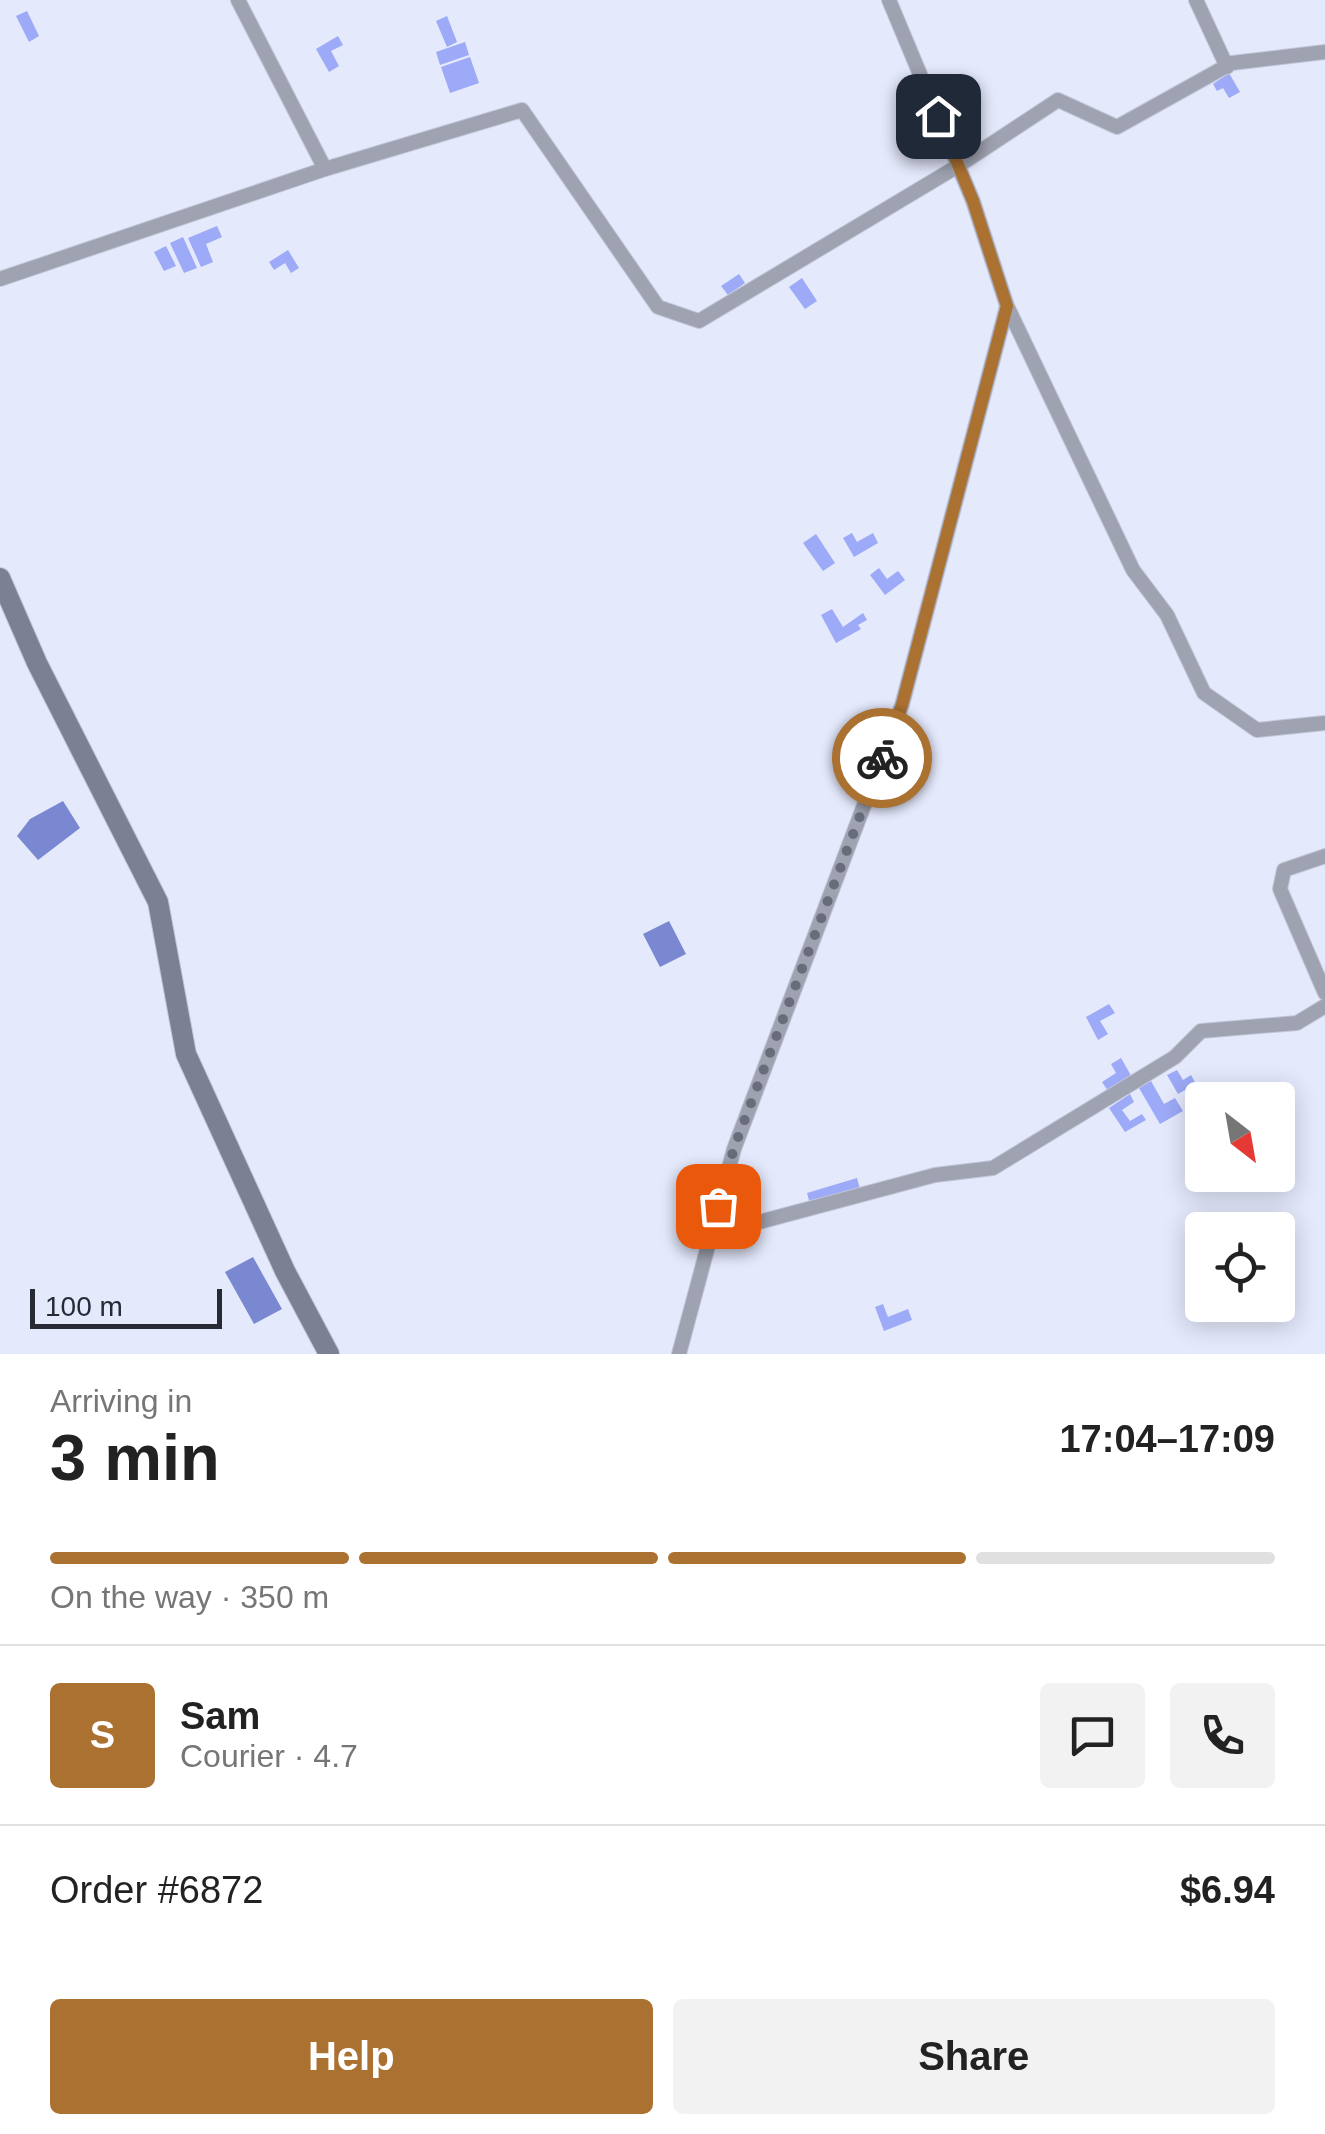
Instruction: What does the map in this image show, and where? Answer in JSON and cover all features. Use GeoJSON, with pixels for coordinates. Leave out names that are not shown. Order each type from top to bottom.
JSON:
{"type":"FeatureCollection","features":[{"type":"Feature","properties":{"kind":"main road"},"geometry":{"type":"LineString","coordinates":[[0,578],[37,664],[158,902],[186,1054],[285,1271],[329,1354]]}},
{"type":"Feature","properties":{"kind":"street"},"geometry":{"type":"LineString","coordinates":[[238,0],[325,169]]}},
{"type":"Feature","properties":{"kind":"street"},"geometry":{"type":"LineString","coordinates":[[889,0],[958,166],[1007,306],[1124,554],[1168,614],[1204,693],[1257,730],[1325,723]]}},
{"type":"Feature","properties":{"kind":"street"},"geometry":{"type":"LineString","coordinates":[[1196,0],[1226,66]]}},
{"type":"Feature","properties":{"kind":"street"},"geometry":{"type":"LineString","coordinates":[[0,278],[325,169],[522,110],[658,307],[699,321],[958,166],[1058,100],[1117,127],[1226,66],[1325,52]]}},
{"type":"Feature","properties":{"kind":"street"},"geometry":{"type":"LineString","coordinates":[[678,1354],[734,1148],[902,705],[1007,306]]}},
{"type":"Feature","properties":{"kind":"street"},"geometry":{"type":"LineString","coordinates":[[1325,856],[1284,870],[1280,889],[1325,993]]}},
{"type":"Feature","properties":{"kind":"street"},"geometry":{"type":"LineString","coordinates":[[711,1235],[935,1175],[992,1168],[1176,1058],[1202,1030],[1297,1023],[1325,1006]]}},
{"type":"Feature","properties":{"kind":"water"},"geometry":{"type":"Polygon","coordinates":[[[63,801],[80,828],[38,860],[17,836],[30,819],[63,801]]]}},
{"type":"Feature","properties":{"kind":"water"},"geometry":{"type":"Polygon","coordinates":[[[669,921],[686,954],[660,967],[643,934],[669,921]]]}},
{"type":"Feature","properties":{"kind":"water"},"geometry":{"type":"Polygon","coordinates":[[[253,1257],[282,1309],[254,1324],[225,1272],[253,1257]]]}},
{"type":"Feature","properties":{"kind":"building"},"geometry":{"type":"Polygon","coordinates":[[[27,11],[39,36],[29,42],[16,16],[27,11]]]}},
{"type":"Feature","properties":{"kind":"building"},"geometry":{"type":"Polygon","coordinates":[[[447,16],[457,42],[447,47],[436,21],[447,16]]]}},
{"type":"Feature","properties":{"kind":"building"},"geometry":{"type":"Polygon","coordinates":[[[338,36],[343,45],[331,51],[339,66],[329,72],[316,49],[338,36]]]}},
{"type":"Feature","properties":{"kind":"building"},"geometry":{"type":"Polygon","coordinates":[[[465,42],[469,55],[440,65],[436,52],[465,42]]]}},
{"type":"Feature","properties":{"kind":"building"},"geometry":{"type":"Polygon","coordinates":[[[470,57],[479,83],[450,93],[441,67],[470,57]]]}},
{"type":"Feature","properties":{"kind":"building"},"geometry":{"type":"Polygon","coordinates":[[[1229,73],[1240,92],[1229,98],[1223,88],[1217,91],[1213,84],[1229,73]]]}},
{"type":"Feature","properties":{"kind":"building"},"geometry":{"type":"Polygon","coordinates":[[[217,226],[222,237],[206,244],[213,262],[201,267],[188,238],[217,226]]]}},
{"type":"Feature","properties":{"kind":"building"},"geometry":{"type":"Polygon","coordinates":[[[183,237],[197,268],[184,273],[170,243],[183,237]]]}},
{"type":"Feature","properties":{"kind":"building"},"geometry":{"type":"Polygon","coordinates":[[[166,246],[176,266],[164,271],[154,252],[166,246]]]}},
{"type":"Feature","properties":{"kind":"building"},"geometry":{"type":"Polygon","coordinates":[[[288,250],[299,268],[291,273],[285,263],[274,270],[269,262],[288,250]]]}},
{"type":"Feature","properties":{"kind":"building"},"geometry":{"type":"Polygon","coordinates":[[[739,274],[745,283],[728,295],[721,286],[739,274]]]}},
{"type":"Feature","properties":{"kind":"building"},"geometry":{"type":"Polygon","coordinates":[[[802,278],[817,301],[805,309],[789,287],[802,278]]]}},
{"type":"Feature","properties":{"kind":"building"},"geometry":{"type":"Polygon","coordinates":[[[852,533],[857,542],[873,533],[878,543],[854,557],[843,538],[852,533]]]}},
{"type":"Feature","properties":{"kind":"building"},"geometry":{"type":"Polygon","coordinates":[[[816,534],[835,563],[823,571],[803,543],[816,534]]]}},
{"type":"Feature","properties":{"kind":"building"},"geometry":{"type":"Polygon","coordinates":[[[879,568],[887,579],[898,571],[905,580],[885,595],[870,575],[879,568]]]}},
{"type":"Feature","properties":{"kind":"building"},"geometry":{"type":"Polygon","coordinates":[[[832,609],[843,627],[863,613],[867,620],[858,625],[861,629],[836,643],[821,615],[832,609]]]}},
{"type":"Feature","properties":{"kind":"building"},"geometry":{"type":"Polygon","coordinates":[[[1109,1004],[1115,1013],[1100,1021],[1108,1034],[1098,1040],[1086,1017],[1109,1004]]]}},
{"type":"Feature","properties":{"kind":"building"},"geometry":{"type":"Polygon","coordinates":[[[1121,1058],[1133,1079],[1108,1091],[1102,1082],[1116,1073],[1111,1064],[1121,1058]]]}},
{"type":"Feature","properties":{"kind":"building"},"geometry":{"type":"Polygon","coordinates":[[[1177,1070],[1183,1080],[1191,1075],[1195,1082],[1185,1082],[1185,1090],[1178,1094],[1167,1075],[1177,1070]]]}},
{"type":"Feature","properties":{"kind":"building"},"geometry":{"type":"Polygon","coordinates":[[[1151,1081],[1164,1104],[1175,1098],[1183,1111],[1160,1124],[1139,1088],[1151,1081]]]}},
{"type":"Feature","properties":{"kind":"building"},"geometry":{"type":"Polygon","coordinates":[[[1130,1094],[1134,1102],[1122,1110],[1130,1121],[1142,1114],[1146,1120],[1125,1132],[1109,1108],[1130,1094]]]}},
{"type":"Feature","properties":{"kind":"building"},"geometry":{"type":"Polygon","coordinates":[[[857,1178],[860,1189],[810,1204],[807,1193],[857,1178]]]}},
{"type":"Feature","properties":{"kind":"building"},"geometry":{"type":"Polygon","coordinates":[[[883,1304],[888,1317],[908,1309],[912,1320],[884,1331],[875,1307],[883,1304]]]}},
{"type":"Feature","properties":{"kind":"way so far"},"geometry":{"type":"LineString","coordinates":[[718,1206],[734,1148],[882,758]]}},
{"type":"Feature","properties":{"kind":"route"},"geometry":{"type":"LineString","coordinates":[[882,758],[902,705],[1007,306],[973,201],[938,116]]}}]}
